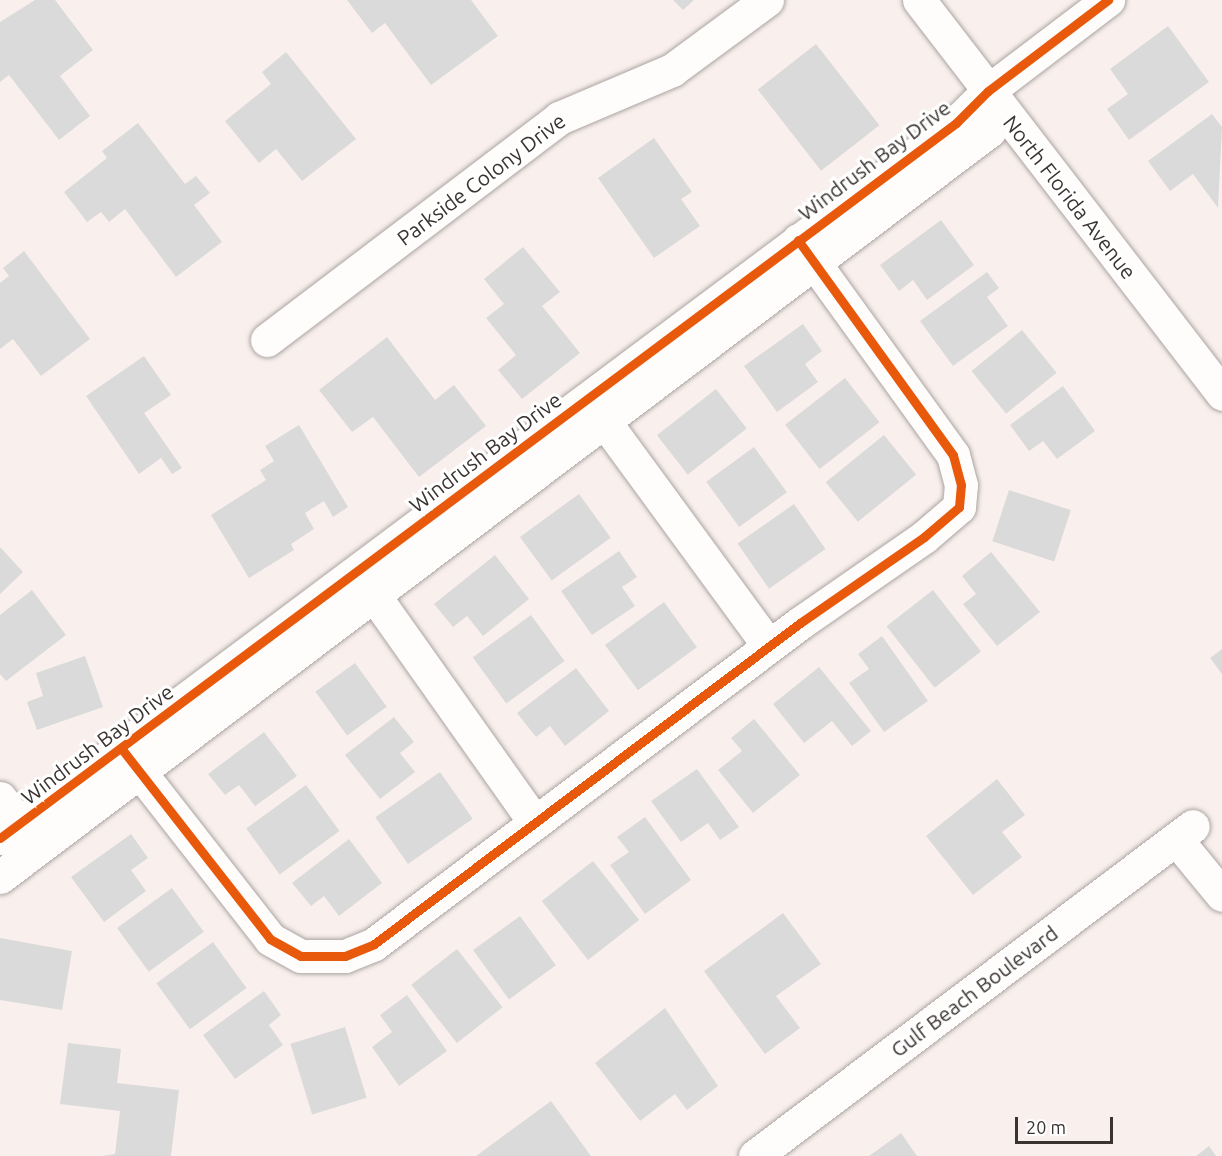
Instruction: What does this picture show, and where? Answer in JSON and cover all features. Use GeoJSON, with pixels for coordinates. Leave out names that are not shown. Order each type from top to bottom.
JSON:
{"type":"FeatureCollection","features":[{"type":"Feature","properties":{"kind":"street","name":"Parkside Colony Drive"},"geometry":{"type":"LineString","coordinates":[[267,340],[559,118],[672,70],[767,0]]}},
{"type":"Feature","properties":{"kind":"street","name":"North Florida Avenue"},"geometry":{"type":"LineString","coordinates":[[919,0],[1222,394]]}},
{"type":"Feature","properties":{"kind":"street","name":"Windrush Bay Drive"},"geometry":{"type":"LineString","coordinates":[[0,877],[14,827],[129,759],[806,251],[956,123],[988,91],[1108,0]]}},
{"type":"Feature","properties":{"kind":"street"},"geometry":{"type":"LineString","coordinates":[[129,759],[270,939],[301,956],[322,959],[374,944],[769,646],[959,507],[961,485],[953,455],[806,251]]}},
{"type":"Feature","properties":{"kind":"street"},"geometry":{"type":"LineString","coordinates":[[595,409],[769,646]]}},
{"type":"Feature","properties":{"kind":"street"},"geometry":{"type":"LineString","coordinates":[[365,582],[536,822]]}},
{"type":"Feature","properties":{"kind":"street","name":"Gulf Beach Boulevard"},"geometry":{"type":"LineString","coordinates":[[755,1156],[1185,833],[1222,895]]}},
{"type":"Feature","properties":{"kind":"building"},"geometry":{"type":"Polygon","coordinates":[[[35,0],[55,0],[93,50],[60,76],[90,116],[59,140],[9,75],[0,82],[0,22],[35,0]]]}},
{"type":"Feature","properties":{"kind":"building"},"geometry":{"type":"Polygon","coordinates":[[[347,0],[471,0],[498,36],[431,85],[385,23],[372,33],[347,0]]]}},
{"type":"Feature","properties":{"kind":"building"},"geometry":{"type":"Polygon","coordinates":[[[673,0],[694,0],[683,10],[673,0]]]}},
{"type":"Feature","properties":{"kind":"building"},"geometry":{"type":"Polygon","coordinates":[[[1168,26],[1209,82],[1129,140],[1107,109],[1128,94],[1110,69],[1168,26]]]}},
{"type":"Feature","properties":{"kind":"building"},"geometry":{"type":"Polygon","coordinates":[[[816,44],[879,125],[821,171],[758,90],[816,44]]]}},
{"type":"Feature","properties":{"kind":"building"},"geometry":{"type":"Polygon","coordinates":[[[286,52],[356,139],[302,181],[276,149],[259,163],[225,121],[271,84],[262,72],[286,52]]]}},
{"type":"Feature","properties":{"kind":"building"},"geometry":{"type":"Polygon","coordinates":[[[1212,114],[1222,127],[1218,208],[1193,174],[1170,191],[1148,161],[1212,114]]]}},
{"type":"Feature","properties":{"kind":"building"},"geometry":{"type":"Polygon","coordinates":[[[138,123],[185,184],[196,176],[210,193],[194,205],[222,242],[176,277],[125,209],[109,222],[101,212],[87,222],[64,192],[107,158],[102,151],[138,123]]]}},
{"type":"Feature","properties":{"kind":"building"},"geometry":{"type":"Polygon","coordinates":[[[654,138],[692,192],[681,199],[700,226],[654,258],[598,178],[654,138]]]}},
{"type":"Feature","properties":{"kind":"building"},"geometry":{"type":"Polygon","coordinates":[[[941,220],[974,265],[927,300],[913,280],[899,291],[880,265],[941,220]]]}},
{"type":"Feature","properties":{"kind":"building"},"geometry":{"type":"Polygon","coordinates":[[[523,247],[560,292],[542,306],[580,353],[522,399],[498,370],[516,355],[486,318],[504,304],[484,279],[523,247]]]}},
{"type":"Feature","properties":{"kind":"building"},"geometry":{"type":"Polygon","coordinates":[[[24,251],[90,339],[41,376],[13,339],[0,349],[0,283],[9,276],[3,268],[24,251]]]}},
{"type":"Feature","properties":{"kind":"building"},"geometry":{"type":"Polygon","coordinates":[[[987,272],[999,288],[987,297],[1008,326],[953,366],[920,321],[987,272]]]}},
{"type":"Feature","properties":{"kind":"building"},"geometry":{"type":"Polygon","coordinates":[[[803,324],[822,351],[805,364],[818,382],[777,412],[744,366],[803,324]]]}},
{"type":"Feature","properties":{"kind":"building"},"geometry":{"type":"Polygon","coordinates":[[[1022,330],[1057,373],[1006,414],[971,371],[1022,330]]]}},
{"type":"Feature","properties":{"kind":"building"},"geometry":{"type":"Polygon","coordinates":[[[387,337],[435,400],[454,385],[486,426],[419,477],[373,417],[352,432],[319,390],[387,337]]]}},
{"type":"Feature","properties":{"kind":"building"},"geometry":{"type":"Polygon","coordinates":[[[144,356],[171,395],[144,413],[182,468],[172,474],[161,458],[139,474],[86,396],[144,356]]]}},
{"type":"Feature","properties":{"kind":"building"},"geometry":{"type":"Polygon","coordinates":[[[845,378],[879,422],[820,469],[785,425],[845,378]]]}},
{"type":"Feature","properties":{"kind":"building"},"geometry":{"type":"Polygon","coordinates":[[[1063,386],[1095,431],[1057,459],[1043,441],[1029,451],[1010,425],[1063,386]]]}},
{"type":"Feature","properties":{"kind":"building"},"geometry":{"type":"Polygon","coordinates":[[[716,389],[747,428],[688,475],[657,435],[716,389]]]}},
{"type":"Feature","properties":{"kind":"building"},"geometry":{"type":"Polygon","coordinates":[[[299,425],[348,507],[333,517],[324,501],[305,513],[314,529],[291,544],[294,550],[249,578],[211,515],[266,480],[260,470],[274,461],[265,446],[299,425]]]}},
{"type":"Feature","properties":{"kind":"building"},"geometry":{"type":"Polygon","coordinates":[[[884,435],[916,475],[858,522],[826,482],[884,435]]]}},
{"type":"Feature","properties":{"kind":"building"},"geometry":{"type":"Polygon","coordinates":[[[754,447],[787,492],[739,527],[706,482],[754,447]]]}},
{"type":"Feature","properties":{"kind":"building"},"geometry":{"type":"Polygon","coordinates":[[[1009,490],[1071,510],[1054,561],[992,541],[1009,490]]]}},
{"type":"Feature","properties":{"kind":"building"},"geometry":{"type":"Polygon","coordinates":[[[579,494],[611,538],[552,581],[520,537],[579,494]]]}},
{"type":"Feature","properties":{"kind":"building"},"geometry":{"type":"Polygon","coordinates":[[[794,504],[826,549],[769,589],[737,544],[794,504]]]}},
{"type":"Feature","properties":{"kind":"building"},"geometry":{"type":"Polygon","coordinates":[[[0,547],[23,572],[0,594],[0,547]]]}},
{"type":"Feature","properties":{"kind":"building"},"geometry":{"type":"Polygon","coordinates":[[[619,551],[637,577],[622,587],[635,606],[592,635],[561,591],[619,551]]]}},
{"type":"Feature","properties":{"kind":"building"},"geometry":{"type":"Polygon","coordinates":[[[991,552],[1040,612],[997,646],[963,604],[976,594],[962,576],[991,552]]]}},
{"type":"Feature","properties":{"kind":"building"},"geometry":{"type":"Polygon","coordinates":[[[495,555],[529,599],[483,636],[467,616],[453,627],[434,604],[495,555]]]}},
{"type":"Feature","properties":{"kind":"building"},"geometry":{"type":"Polygon","coordinates":[[[32,590],[66,635],[6,681],[0,674],[0,615],[32,590]]]}},
{"type":"Feature","properties":{"kind":"building"},"geometry":{"type":"Polygon","coordinates":[[[933,590],[981,651],[935,688],[887,626],[933,590]]]}},
{"type":"Feature","properties":{"kind":"building"},"geometry":{"type":"Polygon","coordinates":[[[664,602],[697,647],[638,690],[605,645],[664,602]]]}},
{"type":"Feature","properties":{"kind":"building"},"geometry":{"type":"Polygon","coordinates":[[[531,615],[565,661],[506,703],[473,657],[531,615]]]}},
{"type":"Feature","properties":{"kind":"building"},"geometry":{"type":"Polygon","coordinates":[[[882,636],[928,701],[884,732],[849,683],[869,669],[858,654],[882,636]]]}},
{"type":"Feature","properties":{"kind":"building"},"geometry":{"type":"Polygon","coordinates":[[[1222,649],[1222,674],[1210,658],[1222,649]]]}},
{"type":"Feature","properties":{"kind":"building"},"geometry":{"type":"Polygon","coordinates":[[[85,656],[103,707],[37,730],[27,702],[43,696],[36,673],[85,656]]]}},
{"type":"Feature","properties":{"kind":"building"},"geometry":{"type":"Polygon","coordinates":[[[355,663],[387,707],[347,735],[315,692],[355,663]]]}},
{"type":"Feature","properties":{"kind":"building"},"geometry":{"type":"Polygon","coordinates":[[[819,667],[871,731],[852,746],[832,721],[804,743],[773,704],[819,667]]]}},
{"type":"Feature","properties":{"kind":"building"},"geometry":{"type":"Polygon","coordinates":[[[576,668],[609,711],[565,746],[550,726],[536,737],[517,713],[576,668]]]}},
{"type":"Feature","properties":{"kind":"building"},"geometry":{"type":"Polygon","coordinates":[[[394,717],[414,742],[400,753],[415,772],[380,799],[345,755],[394,717]]]}},
{"type":"Feature","properties":{"kind":"building"},"geometry":{"type":"Polygon","coordinates":[[[754,719],[800,775],[753,813],[718,770],[742,751],[731,738],[754,719]]]}},
{"type":"Feature","properties":{"kind":"building"},"geometry":{"type":"Polygon","coordinates":[[[264,732],[297,776],[255,806],[239,785],[225,795],[208,774],[264,732]]]}},
{"type":"Feature","properties":{"kind":"building"},"geometry":{"type":"Polygon","coordinates":[[[697,769],[739,827],[720,840],[708,823],[681,842],[651,801],[697,769]]]}},
{"type":"Feature","properties":{"kind":"building"},"geometry":{"type":"Polygon","coordinates":[[[440,772],[473,819],[408,864],[375,817],[440,772]]]}},
{"type":"Feature","properties":{"kind":"building"},"geometry":{"type":"Polygon","coordinates":[[[997,779],[1025,815],[1002,832],[1022,857],[973,895],[926,836],[997,779]]]}},
{"type":"Feature","properties":{"kind":"building"},"geometry":{"type":"Polygon","coordinates":[[[306,785],[340,831],[280,875],[246,828],[306,785]]]}},
{"type":"Feature","properties":{"kind":"building"},"geometry":{"type":"Polygon","coordinates":[[[645,817],[691,880],[645,914],[610,865],[629,852],[617,837],[645,817]]]}},
{"type":"Feature","properties":{"kind":"building"},"geometry":{"type":"Polygon","coordinates":[[[131,834],[148,858],[131,870],[146,891],[104,922],[71,877],[131,834]]]}},
{"type":"Feature","properties":{"kind":"building"},"geometry":{"type":"Polygon","coordinates":[[[349,839],[382,883],[339,916],[324,896],[311,906],[292,883],[349,839]]]}},
{"type":"Feature","properties":{"kind":"building"},"geometry":{"type":"Polygon","coordinates":[[[593,861],[639,920],[588,960],[542,901],[593,861]]]}},
{"type":"Feature","properties":{"kind":"building"},"geometry":{"type":"Polygon","coordinates":[[[172,888],[204,932],[149,972],[117,928],[172,888]]]}},
{"type":"Feature","properties":{"kind":"building"},"geometry":{"type":"Polygon","coordinates":[[[783,913],[821,964],[776,996],[800,1028],[765,1054],[704,971],[783,913]]]}},
{"type":"Feature","properties":{"kind":"building"},"geometry":{"type":"Polygon","coordinates":[[[520,916],[556,965],[509,999],[473,950],[520,916]]]}},
{"type":"Feature","properties":{"kind":"building"},"geometry":{"type":"Polygon","coordinates":[[[0,938],[72,951],[62,1010],[0,1000],[0,938]]]}},
{"type":"Feature","properties":{"kind":"building"},"geometry":{"type":"Polygon","coordinates":[[[213,942],[247,988],[190,1029],[156,983],[213,942]]]}},
{"type":"Feature","properties":{"kind":"building"},"geometry":{"type":"Polygon","coordinates":[[[457,949],[503,1007],[457,1043],[411,985],[457,949]]]}},
{"type":"Feature","properties":{"kind":"building"},"geometry":{"type":"Polygon","coordinates":[[[264,991],[281,1015],[269,1025],[283,1045],[235,1079],[203,1035],[264,991]]]}},
{"type":"Feature","properties":{"kind":"building"},"geometry":{"type":"Polygon","coordinates":[[[407,995],[447,1051],[399,1086],[372,1047],[392,1032],[380,1015],[407,995]]]}},
{"type":"Feature","properties":{"kind":"building"},"geometry":{"type":"Polygon","coordinates":[[[665,1008],[718,1086],[687,1110],[675,1094],[640,1121],[595,1063],[665,1008]]]}},
{"type":"Feature","properties":{"kind":"building"},"geometry":{"type":"Polygon","coordinates":[[[345,1027],[367,1098],[312,1114],[290,1044],[345,1027]]]}},
{"type":"Feature","properties":{"kind":"building"},"geometry":{"type":"Polygon","coordinates":[[[68,1043],[121,1049],[117,1083],[179,1090],[171,1156],[102,1156],[115,1154],[120,1111],[60,1104],[68,1043]]]}},
{"type":"Feature","properties":{"kind":"building"},"geometry":{"type":"Polygon","coordinates":[[[551,1101],[591,1156],[476,1156],[551,1101]]]}},
{"type":"Feature","properties":{"kind":"building"},"geometry":{"type":"Polygon","coordinates":[[[901,1133],[917,1156],[869,1156],[901,1133]]]}},
{"type":"Feature","properties":{"kind":"building"},"geometry":{"type":"Polygon","coordinates":[[[1209,1146],[1216,1156],[1196,1156],[1209,1146]]]}},
{"type":"Feature","properties":{"kind":"cycle path"},"geometry":{"type":"LineString","coordinates":[[0,838],[956,123],[988,91],[1108,0]]}},
{"type":"Feature","properties":{"kind":"cycle path"},"geometry":{"type":"LineString","coordinates":[[121,748],[270,939],[301,956],[345,956],[374,944],[800,623],[924,537],[959,507],[961,485],[953,455],[798,240]]}}]}
